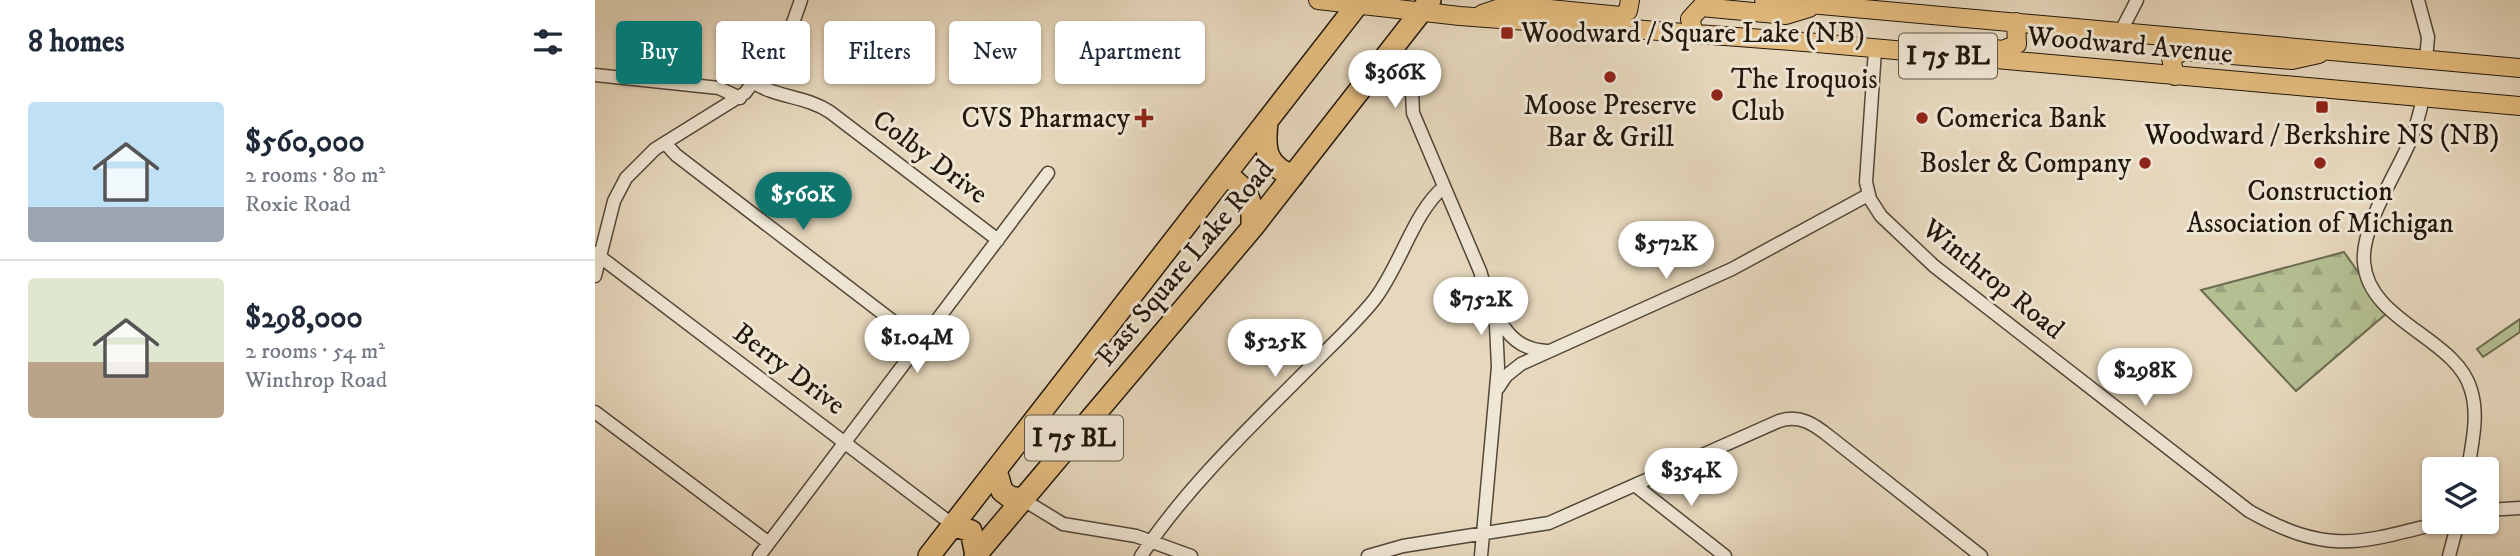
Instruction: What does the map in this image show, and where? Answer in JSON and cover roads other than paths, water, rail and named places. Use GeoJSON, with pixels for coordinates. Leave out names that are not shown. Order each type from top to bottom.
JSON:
{"type":"FeatureCollection","features":[{"type":"Feature","properties":{"kind":"highway","name":"East Square Lake Road"},"geometry":{"type":"LineString","coordinates":[[929,556],[1360,2]]}},
{"type":"Feature","properties":{"kind":"highway","name":"East Square Lake Road"},"geometry":{"type":"LineString","coordinates":[[976,556],[1252,228],[1426,5]]}},
{"type":"Feature","properties":{"kind":"highway"},"geometry":{"type":"LineString","coordinates":[[1267,122],[1265,147],[1269,160],[1280,171],[1293,176]]}},
{"type":"Feature","properties":{"kind":"highway"},"geometry":{"type":"LineString","coordinates":[[1226,175],[1246,190],[1252,207],[1252,228]]}},
{"type":"Feature","properties":{"kind":"highway"},"geometry":{"type":"LineString","coordinates":[[996,470],[1002,491],[1010,497],[1023,499]]}},
{"type":"Feature","properties":{"kind":"highway"},"geometry":{"type":"LineString","coordinates":[[953,525],[971,531],[976,556]]}},
{"type":"Feature","properties":{"kind":"main road","name":"Woodward Avenue"},"geometry":{"type":"LineString","coordinates":[[1318,0],[1426,5],[1476,16],[2520,106]]}},
{"type":"Feature","properties":{"kind":"main road"},"geometry":{"type":"LineString","coordinates":[[1476,16],[1509,5],[1621,16],[1628,11],[1630,0]]}},
{"type":"Feature","properties":{"kind":"main road","name":"Woodward Avenue"},"geometry":{"type":"LineString","coordinates":[[1764,0],[2520,68]]}},
{"type":"Feature","properties":{"kind":"main road"},"geometry":{"type":"LineString","coordinates":[[1695,35],[1689,19],[1701,7],[1786,15],[1819,5]]}},
{"type":"Feature","properties":{"kind":"main road"},"geometry":{"type":"LineString","coordinates":[[1875,50],[1897,39],[2003,50],[2017,44],[2016,22]]}},
{"type":"Feature","properties":{"kind":"main road"},"geometry":{"type":"LineString","coordinates":[[2175,76],[2171,58],[2183,51],[2292,60],[2336,51]]}},
{"type":"Feature","properties":{"kind":"main road"},"geometry":{"type":"LineString","coordinates":[[2423,98],[2441,88],[2520,94]]}},
{"type":"Feature","properties":{"kind":"street"},"geometry":{"type":"LineString","coordinates":[[795,21],[801,0]]}},
{"type":"Feature","properties":{"kind":"street"},"geometry":{"type":"LineString","coordinates":[[2121,31],[2137,0]]}},
{"type":"Feature","properties":{"kind":"street"},"geometry":{"type":"LineString","coordinates":[[2418,0],[2427,31],[2426,60]]}},
{"type":"Feature","properties":{"kind":"street"},"geometry":{"type":"LineString","coordinates":[[1496,394],[1509,373],[1551,351],[1733,269],[1868,195],[1866,182],[1875,50]]}},
{"type":"Feature","properties":{"kind":"street"},"geometry":{"type":"LineString","coordinates":[[595,75],[719,88],[740,98]]}},
{"type":"Feature","properties":{"kind":"street"},"geometry":{"type":"LineString","coordinates":[[595,276],[598,255],[621,184],[639,163],[665,143],[740,98],[753,84]]}},
{"type":"Feature","properties":{"kind":"street","name":"Colby Drive"},"geometry":{"type":"LineString","coordinates":[[756,84],[773,93],[813,102],[830,112],[998,240]]}},
{"type":"Feature","properties":{"kind":"street"},"geometry":{"type":"LineString","coordinates":[[1412,91],[1413,113],[1494,312],[1517,342],[1532,349],[1551,351]]}},
{"type":"Feature","properties":{"kind":"street"},"geometry":{"type":"LineString","coordinates":[[2423,98],[2413,135],[2366,240],[2365,269],[2384,303],[2466,377],[2472,394],[2474,417],[2469,457]]}},
{"type":"Feature","properties":{"kind":"street"},"geometry":{"type":"LineString","coordinates":[[665,143],[676,155],[920,342]]}},
{"type":"Feature","properties":{"kind":"street"},"geometry":{"type":"LineString","coordinates":[[759,556],[1048,173]]}},
{"type":"Feature","properties":{"kind":"street"},"geometry":{"type":"LineString","coordinates":[[1141,556],[1151,541],[1260,418],[1370,304],[1401,258],[1428,203],[1444,187]]}},
{"type":"Feature","properties":{"kind":"street","name":"Winthrop Road"},"geometry":{"type":"LineString","coordinates":[[1868,195],[1891,227],[1945,275],[2270,524],[2316,542],[2356,544],[2384,540],[2422,528]]}},
{"type":"Feature","properties":{"kind":"street","name":"Berry Drive"},"geometry":{"type":"LineString","coordinates":[[598,255],[953,525]]}},
{"type":"Feature","properties":{"kind":"street"},"geometry":{"type":"LineString","coordinates":[[1481,556],[1496,394],[1498,354],[1494,312]]}},
{"type":"Feature","properties":{"kind":"street"},"geometry":{"type":"LineString","coordinates":[[595,412],[769,543]]}},
{"type":"Feature","properties":{"kind":"street"},"geometry":{"type":"LineString","coordinates":[[1368,556],[1403,547],[1549,523],[1779,421],[1800,419],[1830,437],[1981,556]]}},
{"type":"Feature","properties":{"kind":"street"},"geometry":{"type":"LineString","coordinates":[[1636,486],[1725,556]]}},
{"type":"Feature","properties":{"kind":"street"},"geometry":{"type":"LineString","coordinates":[[1023,499],[1063,524],[1151,541],[1192,556]]}},
{"type":"Feature","properties":{"kind":"street"},"geometry":{"type":"LineString","coordinates":[[2499,510],[2520,509]]}},
{"type":"Feature","properties":{"kind":"street"},"geometry":{"type":"LineString","coordinates":[[2449,556],[2455,534]]}},
{"type":"Feature","properties":{"kind":"place","name":"Woodward / Square Lake (NB)"},"geometry":{"type":"Point","coordinates":[1507,33]}},
{"type":"Feature","properties":{"kind":"place","name":"Moose Preserve Bar & Grill"},"geometry":{"type":"Point","coordinates":[1610,77]}},
{"type":"Feature","properties":{"kind":"place","name":"The Iroquois Club"},"geometry":{"type":"Point","coordinates":[1717,95]}},
{"type":"Feature","properties":{"kind":"place","name":"Woodward / Berkshire NS (NB)"},"geometry":{"type":"Point","coordinates":[2322,107]}},
{"type":"Feature","properties":{"kind":"place","name":"CVS Pharmacy"},"geometry":{"type":"Point","coordinates":[1144,118]}},
{"type":"Feature","properties":{"kind":"place","name":"Comerica Bank"},"geometry":{"type":"Point","coordinates":[1922,118]}},
{"type":"Feature","properties":{"kind":"place","name":"Bosler & Company"},"geometry":{"type":"Point","coordinates":[2145,163]}},
{"type":"Feature","properties":{"kind":"place","name":"Construction Association of Michigan"},"geometry":{"type":"Point","coordinates":[2320,163]}}]}
